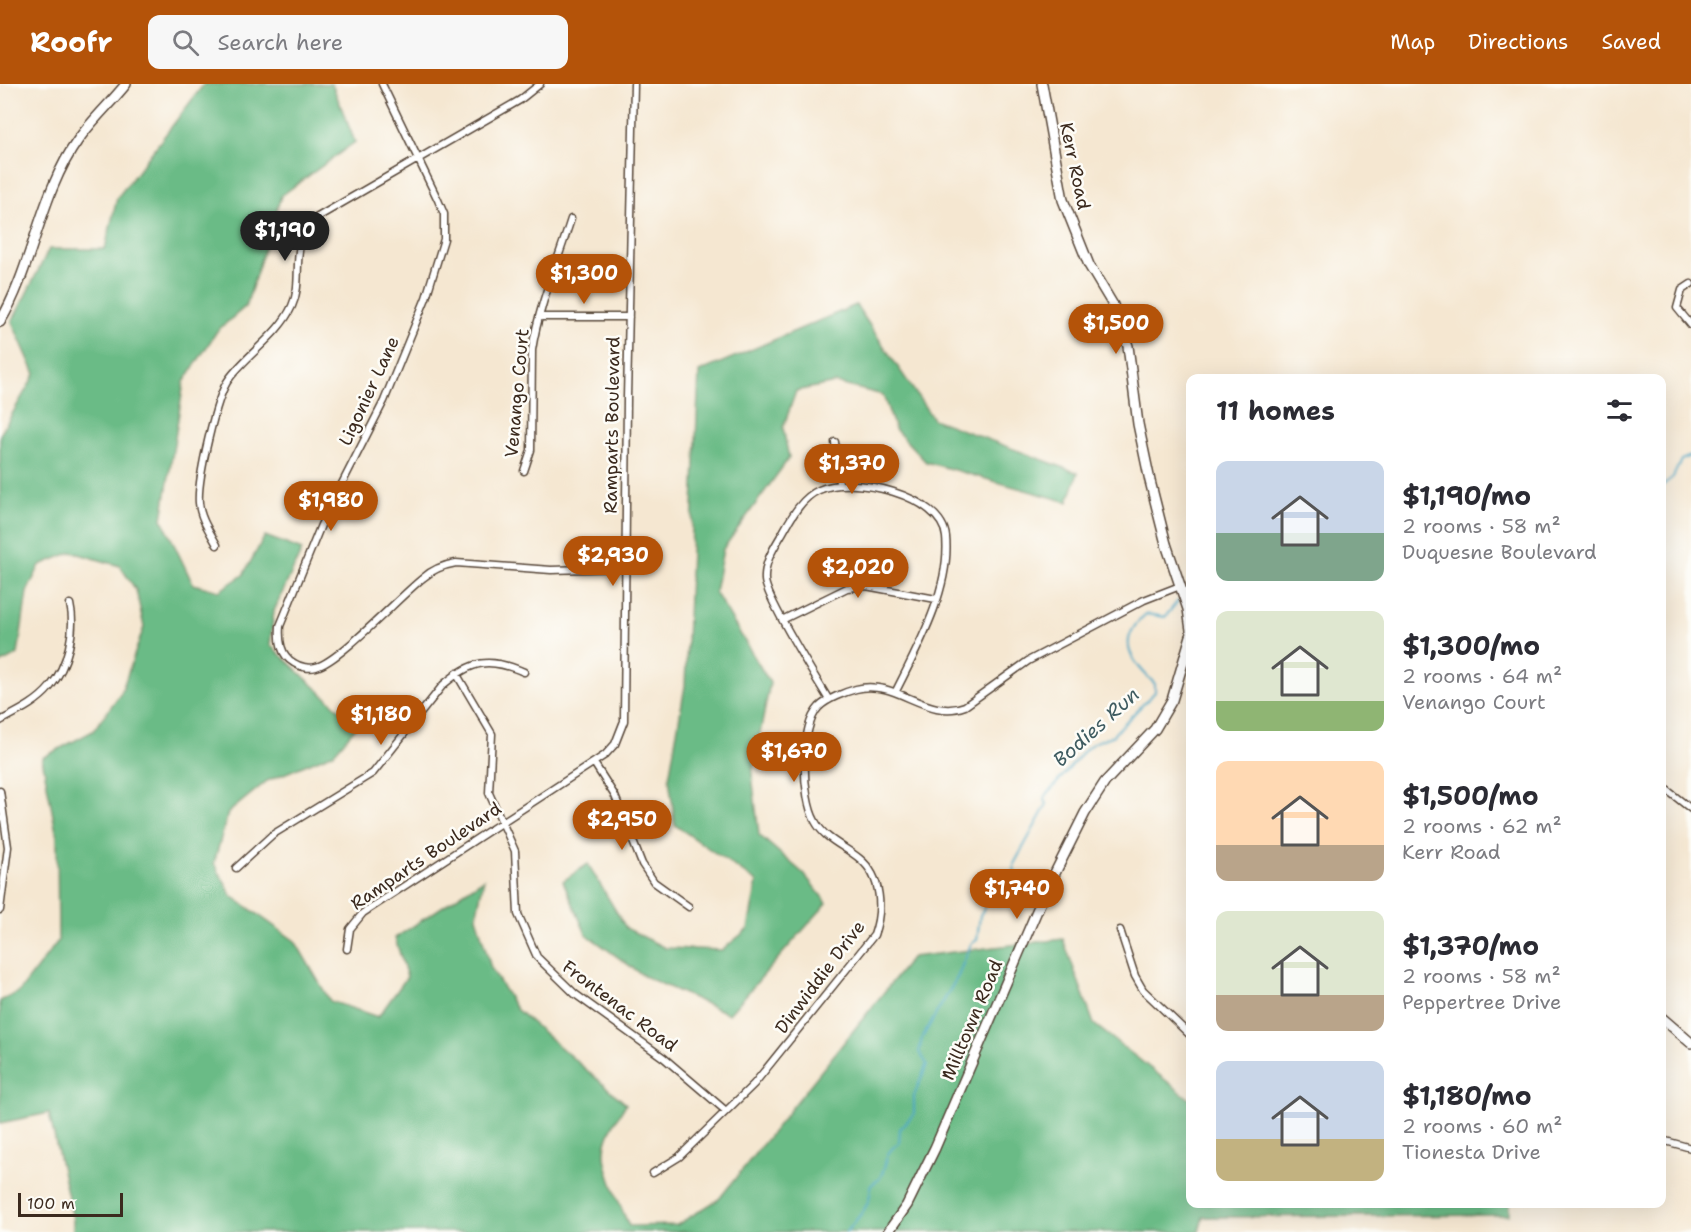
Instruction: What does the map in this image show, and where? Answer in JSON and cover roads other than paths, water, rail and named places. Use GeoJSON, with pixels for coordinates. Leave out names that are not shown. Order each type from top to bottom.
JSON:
{"type":"FeatureCollection","features":[{"type":"Feature","properties":{"kind":"street"},"geometry":{"type":"LineString","coordinates":[[0,322],[11,304],[37,231],[77,140],[126,84]]}},
{"type":"Feature","properties":{"kind":"street","name":"Ligonier Lane"},"geometry":{"type":"LineString","coordinates":[[382,84],[444,214],[444,239],[426,298],[402,361],[321,525],[280,626],[279,643],[290,661],[309,668],[318,667],[349,644],[423,578],[443,566],[456,563],[551,570],[626,568]]}},
{"type":"Feature","properties":{"kind":"street"},"geometry":{"type":"LineString","coordinates":[[217,545],[199,504],[204,465],[221,393],[228,380],[258,350],[293,305],[298,248],[304,230],[318,214],[520,100],[540,84]]}},
{"type":"Feature","properties":{"kind":"street","name":"Ramparts Boulevard"},"geometry":{"type":"LineString","coordinates":[[347,950],[350,929],[363,913],[594,763],[615,744],[624,721],[634,84]]}},
{"type":"Feature","properties":{"kind":"street","name":"Kerr Road"},"geometry":{"type":"LineString","coordinates":[[1042,84],[1066,210],[1089,265],[1118,316],[1128,346],[1138,424],[1150,481],[1186,610]]}},
{"type":"Feature","properties":{"kind":"street","name":"Venango Court"},"geometry":{"type":"LineString","coordinates":[[524,471],[531,450],[532,350],[539,317],[571,219]]}},
{"type":"Feature","properties":{"kind":"street"},"geometry":{"type":"LineString","coordinates":[[1691,284],[1682,290],[1677,308],[1691,325]]}},
{"type":"Feature","properties":{"kind":"street","name":"Venango Court"},"geometry":{"type":"LineString","coordinates":[[539,317],[629,317]]}},
{"type":"Feature","properties":{"kind":"street"},"geometry":{"type":"LineString","coordinates":[[835,442],[839,483]]}},
{"type":"Feature","properties":{"kind":"street"},"geometry":{"type":"LineString","coordinates":[[829,700],[766,588],[765,566],[802,503],[820,489],[839,483],[864,485],[913,500],[935,513],[946,535],[946,553],[931,618],[896,691]]}},
{"type":"Feature","properties":{"kind":"street"},"geometry":{"type":"LineString","coordinates":[[784,619],[847,588],[866,586],[936,599]]}},
{"type":"Feature","properties":{"kind":"street","name":"Dinwiddie Drive"},"geometry":{"type":"LineString","coordinates":[[653,1173],[679,1157],[782,1052],[874,935],[880,920],[878,889],[872,875],[861,860],[827,837],[808,809],[806,739],[809,724],[820,705],[857,689],[879,687],[896,691],[929,706],[957,709],[965,706],[1028,661],[1135,604],[1180,586]]}},
{"type":"Feature","properties":{"kind":"street"},"geometry":{"type":"LineString","coordinates":[[0,721],[33,702],[51,687],[70,642],[74,623],[70,604]]}},
{"type":"Feature","properties":{"kind":"street","name":"Milltown Road"},"geometry":{"type":"LineString","coordinates":[[888,1232],[907,1205],[935,1148],[1042,899],[1085,813],[1105,782],[1155,729],[1172,700],[1186,653]]}},
{"type":"Feature","properties":{"kind":"street"},"geometry":{"type":"LineString","coordinates":[[236,868],[272,835],[373,773],[443,685],[456,673],[480,662],[501,662],[524,672]]}},
{"type":"Feature","properties":{"kind":"street","name":"Frontenac Road"},"geometry":{"type":"LineString","coordinates":[[456,673],[492,734],[489,793],[504,822],[515,851],[518,914],[537,957],[574,994],[664,1058],[726,1111]]}},
{"type":"Feature","properties":{"kind":"street"},"geometry":{"type":"LineString","coordinates":[[594,763],[615,796],[642,864],[654,882],[689,907]]}},
{"type":"Feature","properties":{"kind":"street"},"geometry":{"type":"LineString","coordinates":[[1668,790],[1691,808]]}},
{"type":"Feature","properties":{"kind":"street"},"geometry":{"type":"LineString","coordinates":[[0,791],[8,847],[0,910]]}},
{"type":"Feature","properties":{"kind":"street"},"geometry":{"type":"LineString","coordinates":[[1120,930],[1135,976],[1143,990],[1186,1031]]}},
{"type":"Feature","properties":{"kind":"street"},"geometry":{"type":"LineString","coordinates":[[1666,1022],[1691,1044]]}},
{"type":"Feature","properties":{"kind":"street"},"geometry":{"type":"LineString","coordinates":[[1666,1141],[1691,1148]]}},
{"type":"Feature","properties":{"kind":"waterway","name":"Bodies Run"},"geometry":{"type":"LineString","coordinates":[[1666,483],[1673,477],[1681,460],[1691,456]]}},
{"type":"Feature","properties":{"kind":"waterway","name":"Bodies Run"},"geometry":{"type":"LineString","coordinates":[[846,1232],[867,1205],[870,1186],[880,1178],[890,1151],[899,1143],[900,1129],[914,1114],[914,1096],[927,1064],[919,1052],[922,1038],[958,976],[971,944],[977,940],[980,915],[987,904],[994,902],[999,905],[1004,901],[1015,877],[1014,864],[1047,804],[1044,798],[1084,751],[1093,743],[1112,736],[1155,692],[1155,684],[1133,658],[1129,642],[1131,633],[1146,614],[1165,617],[1178,601]]}}]}
